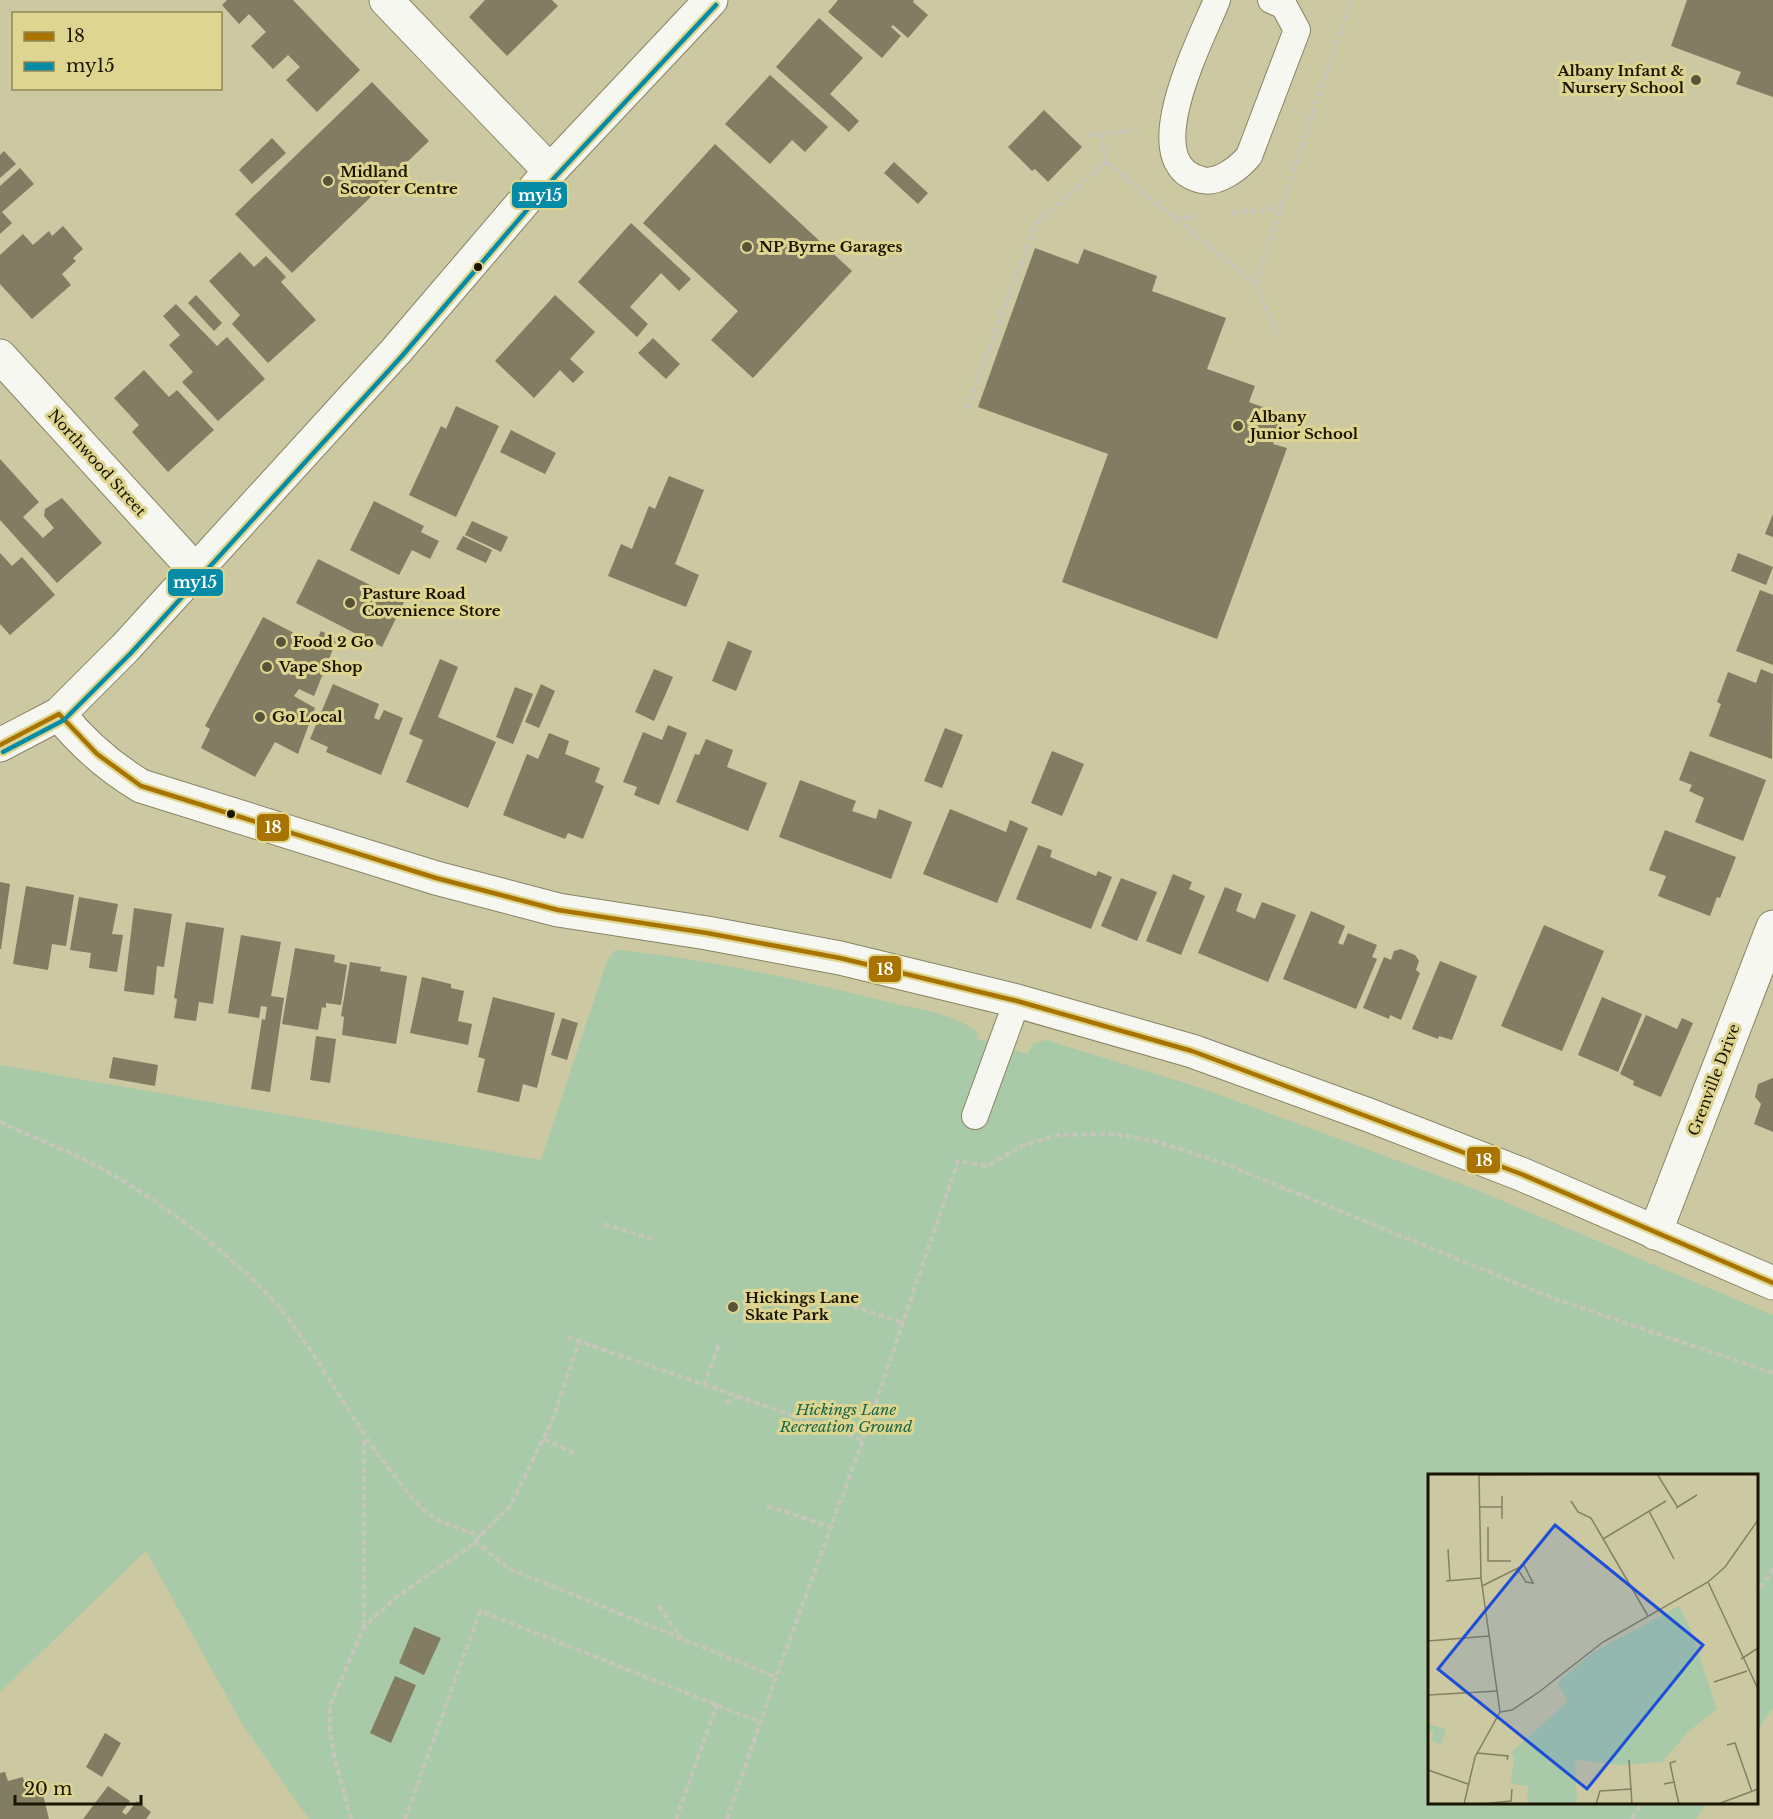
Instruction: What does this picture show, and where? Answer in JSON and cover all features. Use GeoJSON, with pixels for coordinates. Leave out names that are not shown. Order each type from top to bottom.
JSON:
{"type":"FeatureCollection","features":[{"type":"Feature","properties":{"kind":"main road"},"geometry":{"type":"LineString","coordinates":[[386,0],[550,171]]}},
{"type":"Feature","properties":{"kind":"main road"},"geometry":{"type":"LineString","coordinates":[[0,745],[59,714],[125,648],[396,351],[550,171],[711,0]]}},
{"type":"Feature","properties":{"kind":"main road","name":"Northwood Street"},"geometry":{"type":"LineString","coordinates":[[0,356],[195,570]]}},
{"type":"Feature","properties":{"kind":"main road"},"geometry":{"type":"LineString","coordinates":[[59,714],[83,743],[113,769],[141,786],[436,878],[558,910],[781,946],[1017,1001],[1192,1051],[1289,1085],[1521,1174],[1773,1283]]}},
{"type":"Feature","properties":{"kind":"main road","name":"Grenville Drive"},"geometry":{"type":"LineString","coordinates":[[1655,1233],[1773,927]]}},
{"type":"Feature","properties":{"kind":"lane"},"geometry":{"type":"LineString","coordinates":[[1217,0],[1173,113],[1171,144],[1175,159],[1193,178],[1209,182],[1241,166],[1249,156],[1297,30],[1284,6],[1271,0]]}},
{"type":"Feature","properties":{"kind":"lane"},"geometry":{"type":"LineString","coordinates":[[975,1116],[1017,1001]]}},
{"type":"Feature","properties":{"kind":"path"},"geometry":{"type":"LineString","coordinates":[[1255,284],[1351,0]]}},
{"type":"Feature","properties":{"kind":"path"},"geometry":{"type":"LineString","coordinates":[[1090,135],[1172,127]]}},
{"type":"Feature","properties":{"kind":"path"},"geometry":{"type":"LineString","coordinates":[[1101,134],[1106,162],[1255,284],[1277,333]]}},
{"type":"Feature","properties":{"kind":"path"},"geometry":{"type":"LineString","coordinates":[[966,409],[1036,223],[1106,162]]}},
{"type":"Feature","properties":{"kind":"path"},"geometry":{"type":"LineString","coordinates":[[0,1122],[114,1176],[203,1238],[269,1296],[296,1330],[335,1388],[364,1438],[411,1496],[430,1515],[481,1536]]}},
{"type":"Feature","properties":{"kind":"path"},"geometry":{"type":"LineString","coordinates":[[727,1819],[776,1677],[863,1440],[958,1161],[988,1166],[1021,1146],[1043,1138],[1117,1134],[1162,1143],[1223,1163],[1555,1299],[1773,1372]]}},
{"type":"Feature","properties":{"kind":"path"},"geometry":{"type":"LineString","coordinates":[[604,1224],[653,1239]]}},
{"type":"Feature","properties":{"kind":"path"},"geometry":{"type":"LineString","coordinates":[[836,1300],[903,1323]]}},
{"type":"Feature","properties":{"kind":"path"},"geometry":{"type":"LineString","coordinates":[[567,1336],[863,1440]]}},
{"type":"Feature","properties":{"kind":"path"},"geometry":{"type":"LineString","coordinates":[[364,1627],[396,1597],[446,1564],[481,1536],[510,1506],[544,1439],[579,1342]]}},
{"type":"Feature","properties":{"kind":"path"},"geometry":{"type":"LineString","coordinates":[[704,1385],[720,1342]]}},
{"type":"Feature","properties":{"kind":"path"},"geometry":{"type":"LineString","coordinates":[[726,1403],[738,1397]]}},
{"type":"Feature","properties":{"kind":"path"},"geometry":{"type":"LineString","coordinates":[[351,1819],[335,1760],[330,1731],[330,1706],[364,1627],[364,1438]]}},
{"type":"Feature","properties":{"kind":"path"},"geometry":{"type":"LineString","coordinates":[[544,1439],[574,1453]]}},
{"type":"Feature","properties":{"kind":"path"},"geometry":{"type":"LineString","coordinates":[[767,1506],[832,1527]]}},
{"type":"Feature","properties":{"kind":"path"},"geometry":{"type":"LineString","coordinates":[[474,1541],[510,1569],[776,1677]]}},
{"type":"Feature","properties":{"kind":"path"},"geometry":{"type":"LineString","coordinates":[[1758,1593],[1773,1568]]}},
{"type":"Feature","properties":{"kind":"path"},"geometry":{"type":"LineString","coordinates":[[658,1606],[681,1638]]}},
{"type":"Feature","properties":{"kind":"path"},"geometry":{"type":"LineString","coordinates":[[405,1819],[480,1611],[762,1723]]}},
{"type":"Feature","properties":{"kind":"path"},"geometry":{"type":"LineString","coordinates":[[676,1819],[717,1704]]}},
{"type":"Feature","properties":{"kind":"path"},"geometry":{"type":"LineString","coordinates":[[1632,1819],[1641,1804]]}},
{"type":"Feature","properties":{"kind":"green space","name":"Hickings Lane Recreation Ground"},"geometry":{"type":"Polygon","coordinates":[[[615,950],[684,958],[820,986],[947,1016],[978,1033],[978,1039],[1028,1054],[1032,1044],[1046,1040],[1201,1088],[1472,1188],[1773,1315],[1773,1708],[1758,1730],[1758,1474],[1428,1474],[1428,1804],[1706,1804],[1696,1819],[309,1819],[242,1724],[146,1551],[0,1692],[0,1065],[541,1160],[607,961],[615,950]]]}},
{"type":"Feature","properties":{"kind":"building"},"geometry":{"type":"Polygon","coordinates":[[[227,0],[293,0],[360,70],[317,112],[286,80],[300,67],[288,55],[273,69],[251,46],[266,32],[249,14],[239,24],[222,5],[227,0]]]}},
{"type":"Feature","properties":{"kind":"building"},"geometry":{"type":"Polygon","coordinates":[[[485,0],[552,0],[558,6],[507,56],[469,17],[485,0]]]}},
{"type":"Feature","properties":{"kind":"building"},"geometry":{"type":"Polygon","coordinates":[[[838,0],[914,0],[913,2],[928,15],[908,38],[893,25],[891,27],[901,36],[882,58],[828,12],[838,0]]]}},
{"type":"Feature","properties":{"kind":"building"},"geometry":{"type":"Polygon","coordinates":[[[1687,0],[1773,0],[1773,97],[1736,84],[1741,72],[1671,46],[1687,0]]]}},
{"type":"Feature","properties":{"kind":"building"},"geometry":{"type":"Polygon","coordinates":[[[819,18],[863,58],[830,94],[859,121],[849,132],[776,67],[819,18]]]}},
{"type":"Feature","properties":{"kind":"building"},"geometry":{"type":"Polygon","coordinates":[[[770,75],[828,127],[805,152],[792,140],[770,164],[725,124],[770,75]]]}},
{"type":"Feature","properties":{"kind":"building","name":"Midland Scooter Centre"},"geometry":{"type":"Polygon","coordinates":[[[372,82],[429,141],[292,273],[235,214],[372,82]]]}},
{"type":"Feature","properties":{"kind":"building"},"geometry":{"type":"Polygon","coordinates":[[[1044,110],[1082,147],[1048,182],[1035,169],[1032,171],[1008,147],[1044,110]]]}},
{"type":"Feature","properties":{"kind":"building"},"geometry":{"type":"Polygon","coordinates":[[[272,138],[286,153],[252,184],[239,170],[272,138]]]}},
{"type":"Feature","properties":{"kind":"building","name":"NP Byrne Garages"},"geometry":{"type":"Polygon","coordinates":[[[715,144],[852,271],[753,378],[711,340],[738,311],[643,223],[715,144]]]}},
{"type":"Feature","properties":{"kind":"building"},"geometry":{"type":"Polygon","coordinates":[[[4,151],[16,164],[0,178],[0,155],[4,151]]]}},
{"type":"Feature","properties":{"kind":"building"},"geometry":{"type":"Polygon","coordinates":[[[894,162],[928,193],[918,204],[884,173],[894,162]]]}},
{"type":"Feature","properties":{"kind":"building"},"geometry":{"type":"Polygon","coordinates":[[[20,168],[34,184],[2,212],[12,223],[0,234],[0,186],[20,168]]]}},
{"type":"Feature","properties":{"kind":"building"},"geometry":{"type":"Polygon","coordinates":[[[631,223],[691,279],[679,291],[661,273],[630,307],[648,324],[637,337],[578,282],[631,223]]]}},
{"type":"Feature","properties":{"kind":"building"},"geometry":{"type":"Polygon","coordinates":[[[63,226],[83,249],[73,258],[76,261],[62,274],[71,285],[32,319],[0,284],[0,255],[23,234],[33,245],[49,231],[52,236],[63,226]]]}},
{"type":"Feature","properties":{"kind":"building"},"geometry":{"type":"Polygon","coordinates":[[[1035,248],[1078,264],[1084,249],[1157,276],[1152,291],[1226,318],[1207,369],[1255,386],[1249,402],[1284,415],[1273,444],[1287,448],[1217,639],[1062,582],[1108,454],[978,407],[1035,248]]]}},
{"type":"Feature","properties":{"kind":"building"},"geometry":{"type":"Polygon","coordinates":[[[240,252],[254,267],[266,256],[286,277],[281,282],[316,320],[268,363],[232,324],[240,315],[209,281],[240,252]]]}},
{"type":"Feature","properties":{"kind":"building"},"geometry":{"type":"Polygon","coordinates":[[[196,295],[222,323],[214,331],[188,303],[196,295]]]}},
{"type":"Feature","properties":{"kind":"building"},"geometry":{"type":"Polygon","coordinates":[[[555,295],[595,332],[570,359],[584,372],[573,383],[560,370],[534,398],[495,361],[555,295]]]}},
{"type":"Feature","properties":{"kind":"building"},"geometry":{"type":"Polygon","coordinates":[[[176,304],[217,346],[227,337],[265,379],[218,421],[182,382],[193,372],[169,345],[180,335],[163,316],[176,304]]]}},
{"type":"Feature","properties":{"kind":"building"},"geometry":{"type":"Polygon","coordinates":[[[653,338],[680,364],[666,379],[638,353],[653,338]]]}},
{"type":"Feature","properties":{"kind":"building"},"geometry":{"type":"Polygon","coordinates":[[[144,370],[169,397],[177,390],[214,430],[168,472],[132,432],[139,425],[114,398],[144,370]]]}},
{"type":"Feature","properties":{"kind":"building"},"geometry":{"type":"Polygon","coordinates":[[[456,406],[499,426],[456,517],[409,495],[441,426],[446,429],[456,406]]]}},
{"type":"Feature","properties":{"kind":"building"},"geometry":{"type":"Polygon","coordinates":[[[511,430],[556,453],[545,474],[500,452],[511,430]]]}},
{"type":"Feature","properties":{"kind":"building"},"geometry":{"type":"Polygon","coordinates":[[[0,459],[39,502],[23,517],[43,538],[54,528],[44,516],[45,509],[62,498],[102,543],[57,583],[0,520],[0,459]]]}},
{"type":"Feature","properties":{"kind":"building"},"geometry":{"type":"Polygon","coordinates":[[[669,476],[704,490],[675,564],[699,575],[686,607],[608,576],[621,544],[632,549],[649,506],[655,509],[669,476]]]}},
{"type":"Feature","properties":{"kind":"building"},"geometry":{"type":"Polygon","coordinates":[[[374,501],[424,526],[421,532],[439,541],[430,559],[412,550],[399,575],[350,550],[374,501]]]}},
{"type":"Feature","properties":{"kind":"building"},"geometry":{"type":"Polygon","coordinates":[[[1773,514],[1773,537],[1765,534],[1773,514]]]}},
{"type":"Feature","properties":{"kind":"building"},"geometry":{"type":"Polygon","coordinates":[[[472,521],[508,537],[501,552],[465,535],[472,521]]]}},
{"type":"Feature","properties":{"kind":"building"},"geometry":{"type":"Polygon","coordinates":[[[463,536],[492,550],[486,563],[456,549],[463,536]]]}},
{"type":"Feature","properties":{"kind":"building"},"geometry":{"type":"Polygon","coordinates":[[[0,553],[12,566],[22,557],[55,595],[10,635],[0,624],[0,553]]]}},
{"type":"Feature","properties":{"kind":"building"},"geometry":{"type":"Polygon","coordinates":[[[1738,553],[1773,567],[1766,585],[1731,571],[1738,553]]]}},
{"type":"Feature","properties":{"kind":"building","name":"Pasture Road Covenience Store"},"geometry":{"type":"Polygon","coordinates":[[[318,559],[404,602],[382,647],[296,603],[318,559]]]}},
{"type":"Feature","properties":{"kind":"building"},"geometry":{"type":"Polygon","coordinates":[[[1760,590],[1773,595],[1773,665],[1736,651],[1760,590]]]}},
{"type":"Feature","properties":{"kind":"building","name":"Go Local"},"geometry":{"type":"Polygon","coordinates":[[[263,617],[315,644],[321,631],[337,639],[314,696],[299,689],[294,696],[315,708],[298,754],[275,742],[255,777],[201,748],[210,729],[205,726],[263,617]]]}},
{"type":"Feature","properties":{"kind":"building"},"geometry":{"type":"Polygon","coordinates":[[[728,641],[752,651],[736,691],[712,681],[728,641]]]}},
{"type":"Feature","properties":{"kind":"building"},"geometry":{"type":"Polygon","coordinates":[[[440,659],[458,667],[438,717],[496,742],[468,808],[406,782],[423,740],[409,734],[440,659]]]}},
{"type":"Feature","properties":{"kind":"building"},"geometry":{"type":"Polygon","coordinates":[[[654,669],[673,677],[654,721],[635,712],[654,669]]]}},
{"type":"Feature","properties":{"kind":"building"},"geometry":{"type":"Polygon","coordinates":[[[1761,669],[1773,674],[1772,759],[1709,736],[1721,704],[1717,702],[1728,672],[1756,683],[1761,669]]]}},
{"type":"Feature","properties":{"kind":"building"},"geometry":{"type":"Polygon","coordinates":[[[333,684],[379,704],[374,718],[379,720],[384,710],[403,718],[381,775],[326,752],[328,747],[310,739],[333,684]]]}},
{"type":"Feature","properties":{"kind":"building"},"geometry":{"type":"Polygon","coordinates":[[[541,684],[555,691],[539,728],[525,722],[541,684]]]}},
{"type":"Feature","properties":{"kind":"building"},"geometry":{"type":"Polygon","coordinates":[[[515,687],[533,694],[513,744],[496,737],[515,687]]]}},
{"type":"Feature","properties":{"kind":"building"},"geometry":{"type":"Polygon","coordinates":[[[668,725],[687,733],[659,805],[634,795],[637,787],[623,782],[643,732],[662,740],[668,725]]]}},
{"type":"Feature","properties":{"kind":"building"},"geometry":{"type":"Polygon","coordinates":[[[945,728],[963,735],[942,788],[924,781],[945,728]]]}},
{"type":"Feature","properties":{"kind":"building"},"geometry":{"type":"Polygon","coordinates":[[[549,733],[569,741],[565,754],[600,768],[595,782],[604,786],[583,839],[568,833],[565,839],[503,815],[527,754],[538,759],[549,733]]]}},
{"type":"Feature","properties":{"kind":"building"},"geometry":{"type":"Polygon","coordinates":[[[706,739],[733,750],[727,767],[767,783],[748,831],[676,802],[695,754],[699,755],[706,739]]]}},
{"type":"Feature","properties":{"kind":"building"},"geometry":{"type":"Polygon","coordinates":[[[1052,751],[1084,764],[1062,816],[1031,803],[1052,751]]]}},
{"type":"Feature","properties":{"kind":"building"},"geometry":{"type":"Polygon","coordinates":[[[1690,751],[1766,780],[1743,841],[1695,822],[1704,798],[1689,791],[1692,785],[1679,780],[1690,751]]]}},
{"type":"Feature","properties":{"kind":"building"},"geometry":{"type":"Polygon","coordinates":[[[800,780],[856,801],[852,811],[876,819],[879,809],[912,822],[891,879],[779,837],[800,780]]]}},
{"type":"Feature","properties":{"kind":"building"},"geometry":{"type":"Polygon","coordinates":[[[950,809],[1006,832],[1010,820],[1028,828],[997,903],[923,874],[950,809]]]}},
{"type":"Feature","properties":{"kind":"building"},"geometry":{"type":"Polygon","coordinates":[[[1665,830],[1736,857],[1720,898],[1717,897],[1710,916],[1658,896],[1666,876],[1649,870],[1665,830]]]}},
{"type":"Feature","properties":{"kind":"building"},"geometry":{"type":"Polygon","coordinates":[[[1038,845],[1052,850],[1050,857],[1096,876],[1098,871],[1112,877],[1091,929],[1016,899],[1038,845]]]}},
{"type":"Feature","properties":{"kind":"building"},"geometry":{"type":"Polygon","coordinates":[[[1173,874],[1192,882],[1189,889],[1205,896],[1181,955],[1146,941],[1173,874]]]}},
{"type":"Feature","properties":{"kind":"building"},"geometry":{"type":"Polygon","coordinates":[[[1121,878],[1157,892],[1137,941],[1101,926],[1121,878]]]}},
{"type":"Feature","properties":{"kind":"building"},"geometry":{"type":"Polygon","coordinates":[[[0,882],[10,884],[1,949],[0,949],[0,882]]]}},
{"type":"Feature","properties":{"kind":"building"},"geometry":{"type":"Polygon","coordinates":[[[26,886],[74,895],[66,946],[52,944],[48,970],[13,964],[26,886]]]}},
{"type":"Feature","properties":{"kind":"building"},"geometry":{"type":"Polygon","coordinates":[[[1225,887],[1242,894],[1236,911],[1255,919],[1262,902],[1296,915],[1268,982],[1198,953],[1225,887]]]}},
{"type":"Feature","properties":{"kind":"building"},"geometry":{"type":"Polygon","coordinates":[[[79,897],[118,904],[112,934],[123,935],[117,972],[89,968],[91,953],[70,950],[79,897]]]}},
{"type":"Feature","properties":{"kind":"building"},"geometry":{"type":"Polygon","coordinates":[[[134,908],[172,914],[164,967],[157,966],[154,995],[124,991],[134,908]]]}},
{"type":"Feature","properties":{"kind":"building"},"geometry":{"type":"Polygon","coordinates":[[[1311,911],[1345,926],[1338,943],[1343,945],[1348,933],[1377,945],[1372,957],[1377,959],[1356,1009],[1283,979],[1311,911]]]}},
{"type":"Feature","properties":{"kind":"building"},"geometry":{"type":"Polygon","coordinates":[[[186,922],[224,928],[213,1004],[199,1002],[196,1021],[174,1018],[177,999],[174,998],[186,922]]]}},
{"type":"Feature","properties":{"kind":"building"},"geometry":{"type":"Polygon","coordinates":[[[1544,925],[1604,951],[1562,1051],[1501,1026],[1544,925]]]}},
{"type":"Feature","properties":{"kind":"building"},"geometry":{"type":"Polygon","coordinates":[[[241,935],[281,942],[271,996],[284,998],[270,1092],[251,1089],[262,1019],[265,1020],[267,1007],[261,1006],[259,1018],[228,1013],[241,935]]]}},
{"type":"Feature","properties":{"kind":"building"},"geometry":{"type":"Polygon","coordinates":[[[295,948],[335,955],[334,962],[347,965],[341,1005],[326,1003],[326,1008],[322,1007],[318,1030],[282,1024],[295,948]]]}},
{"type":"Feature","properties":{"kind":"building"},"geometry":{"type":"Polygon","coordinates":[[[1401,949],[1415,955],[1419,961],[1416,970],[1420,973],[1401,1020],[1390,1015],[1389,1019],[1363,1008],[1384,957],[1391,960],[1394,951],[1401,949]]]}},
{"type":"Feature","properties":{"kind":"building"},"geometry":{"type":"Polygon","coordinates":[[[1440,961],[1477,976],[1452,1040],[1439,1036],[1438,1039],[1412,1029],[1440,961]]]}},
{"type":"Feature","properties":{"kind":"building"},"geometry":{"type":"Polygon","coordinates":[[[350,962],[381,967],[380,971],[407,976],[396,1044],[342,1035],[344,1017],[341,1016],[350,962]]]}},
{"type":"Feature","properties":{"kind":"building"},"geometry":{"type":"Polygon","coordinates":[[[422,977],[451,984],[451,988],[464,991],[458,1021],[472,1024],[468,1045],[410,1033],[422,977]]]}},
{"type":"Feature","properties":{"kind":"building"},"geometry":{"type":"Polygon","coordinates":[[[493,997],[555,1013],[537,1088],[523,1084],[519,1102],[477,1092],[485,1059],[478,1057],[493,997]]]}},
{"type":"Feature","properties":{"kind":"building"},"geometry":{"type":"Polygon","coordinates":[[[1602,997],[1642,1014],[1618,1072],[1578,1055],[1602,997]]]}},
{"type":"Feature","properties":{"kind":"building"},"geometry":{"type":"Polygon","coordinates":[[[1646,1015],[1677,1029],[1682,1018],[1693,1023],[1661,1097],[1633,1085],[1634,1081],[1620,1074],[1646,1015]]]}},
{"type":"Feature","properties":{"kind":"building"},"geometry":{"type":"Polygon","coordinates":[[[562,1018],[578,1023],[567,1060],[551,1055],[562,1018]]]}},
{"type":"Feature","properties":{"kind":"building"},"geometry":{"type":"Polygon","coordinates":[[[316,1036],[336,1039],[330,1083],[310,1080],[316,1036]]]}},
{"type":"Feature","properties":{"kind":"building"},"geometry":{"type":"Polygon","coordinates":[[[113,1057],[158,1065],[155,1086],[109,1078],[113,1057]]]}},
{"type":"Feature","properties":{"kind":"building"},"geometry":{"type":"Polygon","coordinates":[[[1773,1078],[1773,1132],[1754,1124],[1761,1104],[1755,1097],[1758,1084],[1773,1078]]]}},
{"type":"Feature","properties":{"kind":"building"},"geometry":{"type":"Polygon","coordinates":[[[414,1627],[441,1638],[424,1675],[399,1663],[414,1627]]]}},
{"type":"Feature","properties":{"kind":"building"},"geometry":{"type":"Polygon","coordinates":[[[395,1676],[416,1685],[391,1743],[370,1733],[395,1676]]]}},
{"type":"Feature","properties":{"kind":"building"},"geometry":{"type":"Polygon","coordinates":[[[105,1733],[121,1743],[102,1777],[86,1767],[105,1733]]]}},
{"type":"Feature","properties":{"kind":"building"},"geometry":{"type":"Polygon","coordinates":[[[5,1772],[8,1781],[23,1777],[26,1790],[41,1787],[49,1819],[0,1819],[0,1773],[5,1772]]]}},
{"type":"Feature","properties":{"kind":"building"},"geometry":{"type":"Polygon","coordinates":[[[108,1786],[130,1801],[122,1812],[126,1815],[137,1801],[151,1812],[146,1819],[83,1819],[108,1786]]]}},
{"type":"Feature","properties":{"kind":"transit line","name":"my15"},"geometry":{"type":"LineString","coordinates":[[3,752],[64,720],[131,653],[402,356],[556,176],[716,5]]}},
{"type":"Feature","properties":{"kind":"transit line","name":"18"},"geometry":{"type":"LineString","coordinates":[[0,745],[59,714],[97,754],[141,786],[436,878],[558,910],[707,933],[840,958],[1017,1001],[1192,1051],[1521,1174],[1773,1283]]}},
{"type":"Feature","properties":{"kind":"place","name":"Albany Infant & Nursery School"},"geometry":{"type":"Point","coordinates":[1696,80]}},
{"type":"Feature","properties":{"kind":"place","name":"Midland Scooter Centre"},"geometry":{"type":"Point","coordinates":[328,181]}},
{"type":"Feature","properties":{"kind":"place","name":"NP Byrne Garages"},"geometry":{"type":"Point","coordinates":[747,247]}},
{"type":"Feature","properties":{"kind":"place","name":"Albany Junior School"},"geometry":{"type":"Point","coordinates":[1238,426]}},
{"type":"Feature","properties":{"kind":"place","name":"Pasture Road Covenience Store"},"geometry":{"type":"Point","coordinates":[350,603]}},
{"type":"Feature","properties":{"kind":"place","name":"Food 2 Go"},"geometry":{"type":"Point","coordinates":[281,642]}},
{"type":"Feature","properties":{"kind":"place","name":"Vape Shop"},"geometry":{"type":"Point","coordinates":[267,667]}},
{"type":"Feature","properties":{"kind":"place","name":"Go Local"},"geometry":{"type":"Point","coordinates":[260,717]}},
{"type":"Feature","properties":{"kind":"place","name":"Hickings Lane Skate Park"},"geometry":{"type":"Point","coordinates":[733,1307]}}]}
